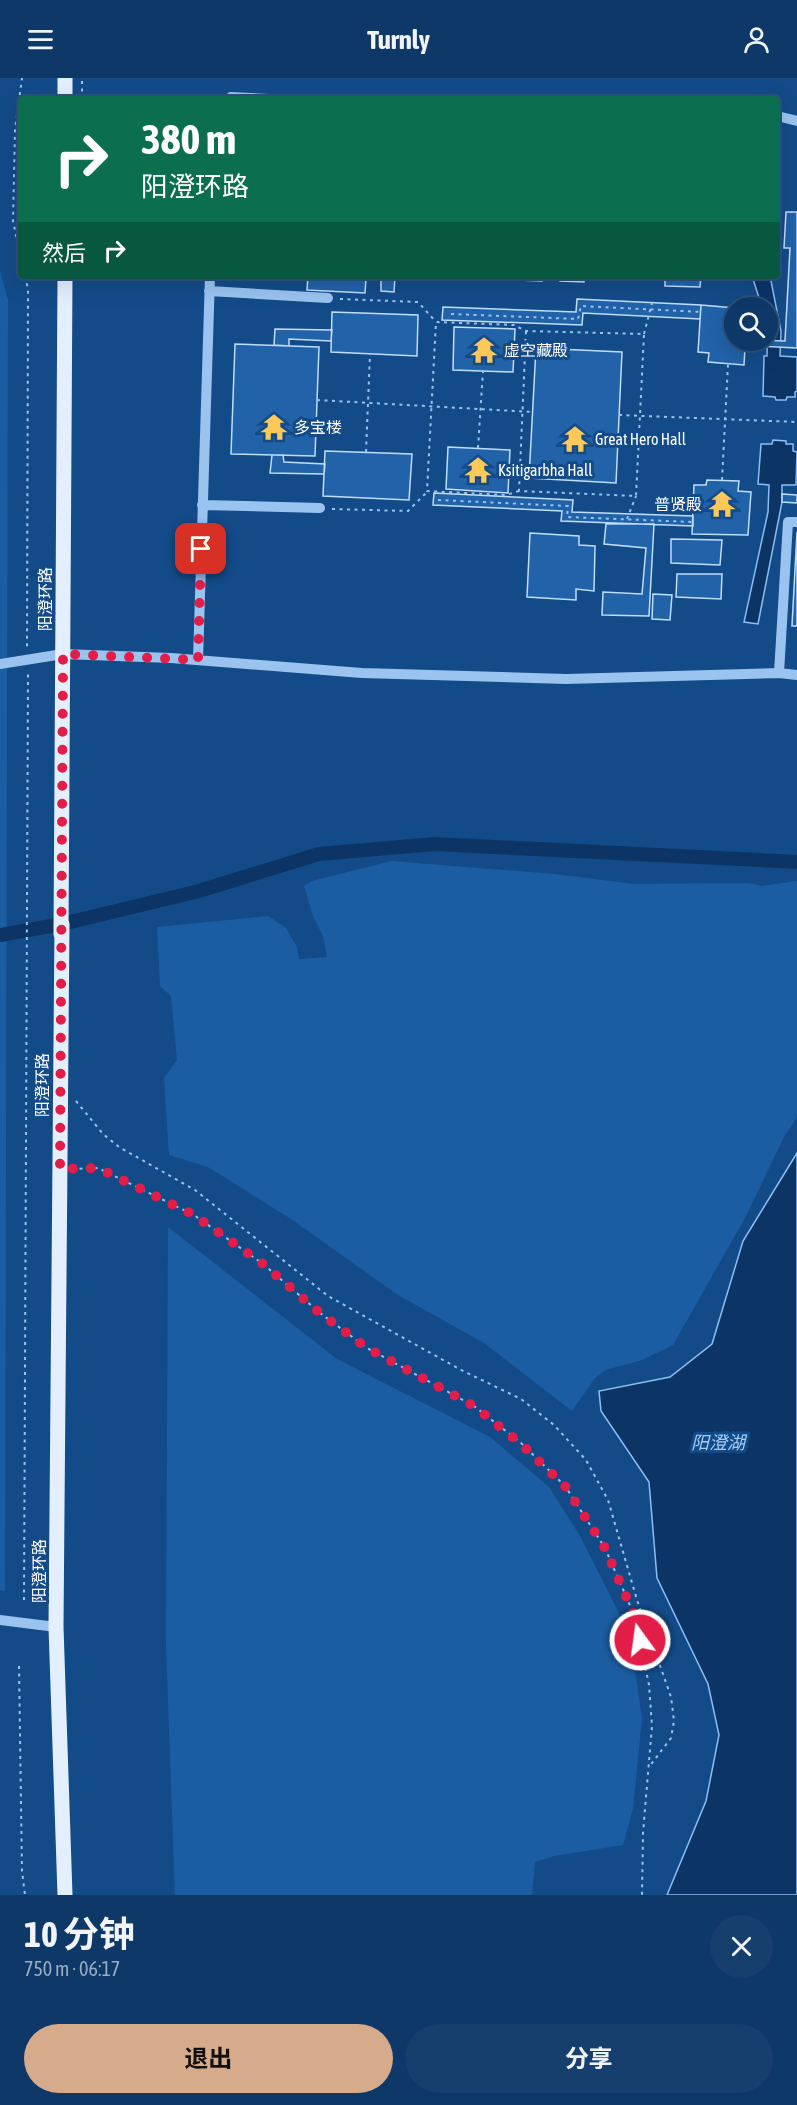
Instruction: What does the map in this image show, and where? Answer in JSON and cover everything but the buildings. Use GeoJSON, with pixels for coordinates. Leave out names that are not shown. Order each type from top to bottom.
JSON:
{"type":"FeatureCollection","features":[{"type":"Feature","properties":{"kind":"main road"},"geometry":{"type":"LineString","coordinates":[[65,78],[65,96]]}},
{"type":"Feature","properties":{"kind":"main road","name":"阳澄环路"},"geometry":{"type":"LineString","coordinates":[[65,279],[56,1627],[65,1895]]}},
{"type":"Feature","properties":{"kind":"street"},"geometry":{"type":"LineString","coordinates":[[780,117],[797,121]]}},
{"type":"Feature","properties":{"kind":"street"},"geometry":{"type":"LineString","coordinates":[[198,660],[210,279]]}},
{"type":"Feature","properties":{"kind":"street"},"geometry":{"type":"LineString","coordinates":[[209,291],[328,298]]}},
{"type":"Feature","properties":{"kind":"street"},"geometry":{"type":"LineString","coordinates":[[202,505],[320,508]]}},
{"type":"Feature","properties":{"kind":"street"},"geometry":{"type":"LineString","coordinates":[[779,673],[788,522],[797,522]]}},
{"type":"Feature","properties":{"kind":"street"},"geometry":{"type":"LineString","coordinates":[[0,664],[63,654],[198,660],[362,673],[566,679],[779,673],[797,675]]}},
{"type":"Feature","properties":{"kind":"street"},"geometry":{"type":"LineString","coordinates":[[0,1620],[56,1627]]}},
{"type":"Feature","properties":{"kind":"path"},"geometry":{"type":"LineString","coordinates":[[20,96],[22,78]]}},
{"type":"Feature","properties":{"kind":"path"},"geometry":{"type":"LineString","coordinates":[[82,78],[82,96]]}},
{"type":"Feature","properties":{"kind":"path"},"geometry":{"type":"LineString","coordinates":[[18,108],[15,130],[13,221],[18,244]]}},
{"type":"Feature","properties":{"kind":"path"},"geometry":{"type":"LineString","coordinates":[[24,1600],[28,658],[26,641],[28,289],[26,279]]}},
{"type":"Feature","properties":{"kind":"path"},"geometry":{"type":"LineString","coordinates":[[328,298],[417,302],[436,322],[514,325],[526,331],[644,334]]}},
{"type":"Feature","properties":{"kind":"path"},"geometry":{"type":"LineString","coordinates":[[627,520],[636,496],[644,334],[652,303]]}},
{"type":"Feature","properties":{"kind":"path"},"geometry":{"type":"LineString","coordinates":[[452,314],[578,319],[581,306],[701,312]]}},
{"type":"Feature","properties":{"kind":"path"},"geometry":{"type":"LineString","coordinates":[[320,508],[408,511],[427,492],[436,322]]}},
{"type":"Feature","properties":{"kind":"path"},"geometry":{"type":"LineString","coordinates":[[519,491],[526,331]]}},
{"type":"Feature","properties":{"kind":"path"},"geometry":{"type":"LineString","coordinates":[[366,452],[370,354]]}},
{"type":"Feature","properties":{"kind":"path"},"geometry":{"type":"LineString","coordinates":[[722,480],[728,364]]}},
{"type":"Feature","properties":{"kind":"path"},"geometry":{"type":"LineString","coordinates":[[478,448],[483,371]]}},
{"type":"Feature","properties":{"kind":"path"},"geometry":{"type":"LineString","coordinates":[[317,400],[533,412]]}},
{"type":"Feature","properties":{"kind":"path"},"geometry":{"type":"LineString","coordinates":[[619,415],[797,422]]}},
{"type":"Feature","properties":{"kind":"path"},"geometry":{"type":"LineString","coordinates":[[427,492],[506,495],[519,491],[636,496]]}},
{"type":"Feature","properties":{"kind":"path"},"geometry":{"type":"LineString","coordinates":[[438,500],[568,506],[567,517],[693,522]]}},
{"type":"Feature","properties":{"kind":"path"},"geometry":{"type":"LineString","coordinates":[[73,1096],[103,1134],[119,1147],[195,1190],[328,1296],[463,1371],[521,1399],[554,1425],[586,1460],[608,1500],[637,1600],[671,1697],[674,1721],[671,1738],[649,1767]]}},
{"type":"Feature","properties":{"kind":"path"},"geometry":{"type":"LineString","coordinates":[[60,1169],[98,1168],[194,1215],[263,1264],[320,1313],[367,1348],[474,1406],[520,1443],[565,1486],[605,1548],[635,1617],[649,1685],[652,1726],[643,1833],[642,1895]]}},
{"type":"Feature","properties":{"kind":"path"},"geometry":{"type":"LineString","coordinates":[[20,1666],[22,1870],[25,1895]]}},
{"type":"Feature","properties":{"kind":"shaded area"},"geometry":{"type":"Polygon","coordinates":[[[0,271],[8,300],[5,1591],[0,1590],[0,271]]]}},
{"type":"Feature","properties":{"kind":"shaded area"},"geometry":{"type":"Polygon","coordinates":[[[391,861],[555,874],[634,884],[749,883],[762,886],[797,881],[797,1117],[784,1137],[745,1218],[673,1345],[642,1360],[606,1370],[595,1378],[572,1411],[484,1343],[398,1295],[291,1219],[208,1167],[169,1155],[164,1078],[177,1060],[171,996],[160,986],[157,927],[268,916],[286,928],[297,947],[299,959],[327,957],[323,936],[313,916],[304,886],[312,881],[391,861]]]}},
{"type":"Feature","properties":{"kind":"shaded area"},"geometry":{"type":"Polygon","coordinates":[[[168,1227],[337,1359],[490,1437],[549,1487],[580,1536],[620,1615],[634,1662],[642,1719],[633,1808],[623,1845],[554,1856],[535,1862],[532,1895],[175,1895],[166,1647],[168,1227]]]}},
{"type":"Feature","properties":{"kind":"water"},"geometry":{"type":"Polygon","coordinates":[[[753,279],[771,279],[774,297],[759,297],[753,279]]]}},
{"type":"Feature","properties":{"kind":"water"},"geometry":{"type":"Polygon","coordinates":[[[778,316],[781,331],[780,356],[797,357],[795,397],[776,400],[775,397],[763,396],[764,356],[767,356],[767,351],[778,351],[778,316]]]}},
{"type":"Feature","properties":{"kind":"water"},"geometry":{"type":"Polygon","coordinates":[[[773,440],[793,444],[793,451],[797,452],[796,485],[782,485],[782,502],[758,624],[744,622],[768,512],[769,485],[758,484],[761,444],[772,444],[773,440]]]}},
{"type":"Feature","properties":{"kind":"water","name":"阳澄湖"},"geometry":{"type":"Polygon","coordinates":[[[797,1153],[797,1895],[667,1895],[706,1801],[719,1735],[708,1684],[657,1578],[649,1482],[601,1411],[599,1391],[670,1377],[712,1344],[743,1241],[797,1153]]]}},
{"type":"Feature","properties":{"kind":"waterway"},"geometry":{"type":"LineString","coordinates":[[0,935],[62,924],[199,891],[319,854],[435,844],[797,862]]}},
{"type":"Feature","properties":{"kind":"place","name":"虚空藏殿"},"geometry":{"type":"Point","coordinates":[484,350]}},
{"type":"Feature","properties":{"kind":"place","name":"多宝楼"},"geometry":{"type":"Point","coordinates":[274,427]}},
{"type":"Feature","properties":{"kind":"place","name":"Great Hero Hall"},"geometry":{"type":"Point","coordinates":[575,439]}},
{"type":"Feature","properties":{"kind":"place","name":"Ksitigarbha Hall"},"geometry":{"type":"Point","coordinates":[478,470]}},
{"type":"Feature","properties":{"kind":"place","name":"普贤殿"},"geometry":{"type":"Point","coordinates":[722,504]}},
{"type":"Feature","properties":{"kind":"route"},"geometry":{"type":"LineString","coordinates":[[201,549],[198,660],[63,654],[60,1169],[98,1168],[194,1215],[263,1264],[320,1313],[367,1348],[474,1406],[520,1443],[565,1486],[605,1548],[635,1617],[640,1640]]}}]}
